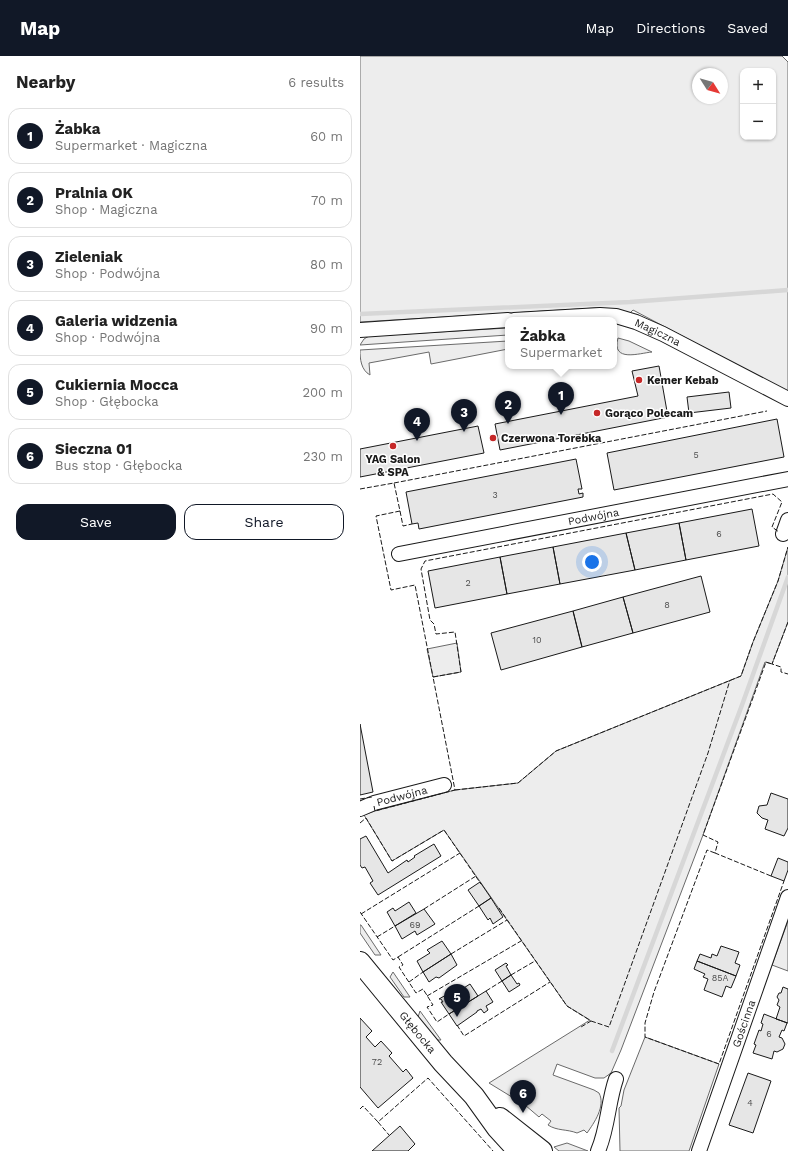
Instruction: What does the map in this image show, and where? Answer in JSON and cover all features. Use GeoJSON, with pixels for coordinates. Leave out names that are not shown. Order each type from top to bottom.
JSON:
{"type":"FeatureCollection","features":[{"type":"Feature","properties":{"kind":"street","name":"Magiczna"},"geometry":{"type":"LineString","coordinates":[[566,317],[600,315],[616,316],[636,322],[663,334],[788,399]]}},
{"type":"Feature","properties":{"kind":"street"},"geometry":{"type":"LineString","coordinates":[[360,330],[505,320]]}},
{"type":"Feature","properties":{"kind":"street","name":"Podwójna"},"geometry":{"type":"LineString","coordinates":[[399,554],[788,479]]}},
{"type":"Feature","properties":{"kind":"street"},"geometry":{"type":"LineString","coordinates":[[783,534],[788,520]]}},
{"type":"Feature","properties":{"kind":"street","name":"Podwójna"},"geometry":{"type":"LineString","coordinates":[[360,809],[374,803],[444,784]]}},
{"type":"Feature","properties":{"kind":"street","name":"Gościnna"},"geometry":{"type":"LineString","coordinates":[[699,1151],[788,897]]}},
{"type":"Feature","properties":{"kind":"street","name":"Głębocka"},"geometry":{"type":"LineString","coordinates":[[361,961],[443,1063],[474,1096],[497,1128],[518,1151]]}},
{"type":"Feature","properties":{"kind":"street"},"geometry":{"type":"LineString","coordinates":[[598,1151],[605,1129],[611,1095],[616,1079]]}},
{"type":"Feature","properties":{"kind":"street","name":"Głębocka"},"geometry":{"type":"LineString","coordinates":[[474,1096],[542,1151]]}},
{"type":"Feature","properties":{"kind":"shaded area"},"geometry":{"type":"Polygon","coordinates":[[[360,56],[782,56],[788,62],[788,392],[633,310],[629,314],[609,309],[595,308],[360,322],[360,56]]]}},
{"type":"Feature","properties":{"kind":"shaded area"},"geometry":{"type":"Polygon","coordinates":[[[505,328],[505,335],[360,345],[364,339],[369,336],[505,328]]]}},
{"type":"Feature","properties":{"kind":"shaded area"},"geometry":{"type":"Polygon","coordinates":[[[618,338],[629,341],[652,352],[634,355],[623,354],[619,351],[617,346],[618,338]]]}},
{"type":"Feature","properties":{"kind":"shaded area"},"geometry":{"type":"Polygon","coordinates":[[[505,341],[505,350],[431,364],[429,352],[369,363],[370,375],[363,367],[360,357],[360,350],[505,341]]]}},
{"type":"Feature","properties":{"kind":"shaded area"},"geometry":{"type":"Polygon","coordinates":[[[788,547],[788,622],[772,664],[765,662],[703,835],[611,1073],[604,1078],[595,1078],[557,1064],[553,1075],[599,1093],[601,1103],[598,1114],[587,1133],[584,1130],[577,1133],[551,1127],[548,1125],[551,1121],[542,1114],[539,1117],[525,1105],[489,1083],[590,1020],[567,1006],[444,830],[392,861],[364,815],[455,790],[518,783],[556,751],[741,676],[778,581],[788,547]]]}},
{"type":"Feature","properties":{"kind":"shaded area"},"geometry":{"type":"Polygon","coordinates":[[[457,643],[461,672],[433,677],[427,649],[457,643]]]}},
{"type":"Feature","properties":{"kind":"shaded area"},"geometry":{"type":"Polygon","coordinates":[[[788,921],[788,971],[772,965],[788,921]]]}},
{"type":"Feature","properties":{"kind":"shaded area"},"geometry":{"type":"Polygon","coordinates":[[[360,925],[381,955],[375,955],[360,933],[360,925]]]}},
{"type":"Feature","properties":{"kind":"shaded area"},"geometry":{"type":"Polygon","coordinates":[[[393,972],[410,997],[404,997],[390,977],[393,972]]]}},
{"type":"Feature","properties":{"kind":"shaded area"},"geometry":{"type":"Polygon","coordinates":[[[420,1011],[441,1040],[434,1040],[418,1017],[420,1011]]]}},
{"type":"Feature","properties":{"kind":"shaded area"},"geometry":{"type":"Polygon","coordinates":[[[645,1037],[719,1064],[689,1151],[620,1151],[619,1108],[621,1106],[624,1090],[645,1037]]]}},
{"type":"Feature","properties":{"kind":"shaded area"},"geometry":{"type":"Polygon","coordinates":[[[567,1143],[588,1151],[559,1151],[554,1147],[567,1143]]]}},
{"type":"Feature","properties":{"kind":"building"},"geometry":{"type":"Polygon","coordinates":[[[659,366],[668,417],[500,450],[495,424],[638,396],[632,371],[659,366]]]}},
{"type":"Feature","properties":{"kind":"building"},"geometry":{"type":"Polygon","coordinates":[[[729,392],[731,408],[689,413],[687,397],[729,392]]]}},
{"type":"Feature","properties":{"kind":"building"},"geometry":{"type":"Polygon","coordinates":[[[777,419],[784,457],[614,490],[607,453],[777,419]]]}},
{"type":"Feature","properties":{"kind":"building"},"geometry":{"type":"Polygon","coordinates":[[[478,426],[484,453],[360,477],[360,449],[478,426]]]}},
{"type":"Feature","properties":{"kind":"building"},"geometry":{"type":"Polygon","coordinates":[[[576,459],[582,489],[578,489],[579,494],[583,493],[583,497],[419,529],[418,523],[412,524],[406,492],[576,459]]]}},
{"type":"Feature","properties":{"kind":"building"},"geometry":{"type":"Polygon","coordinates":[[[752,509],[759,546],[686,560],[679,523],[752,509]]]}},
{"type":"Feature","properties":{"kind":"building"},"geometry":{"type":"Polygon","coordinates":[[[679,523],[686,560],[635,570],[626,533],[679,523]]]}},
{"type":"Feature","properties":{"kind":"building"},"geometry":{"type":"Polygon","coordinates":[[[626,533],[635,570],[560,584],[553,547],[626,533]]]}},
{"type":"Feature","properties":{"kind":"building"},"geometry":{"type":"Polygon","coordinates":[[[553,547],[560,584],[507,594],[500,557],[553,547]]]}},
{"type":"Feature","properties":{"kind":"building"},"geometry":{"type":"Polygon","coordinates":[[[500,557],[507,594],[435,608],[428,571],[500,557]]]}},
{"type":"Feature","properties":{"kind":"building"},"geometry":{"type":"Polygon","coordinates":[[[701,576],[710,612],[633,633],[623,597],[701,576]]]}},
{"type":"Feature","properties":{"kind":"building"},"geometry":{"type":"Polygon","coordinates":[[[623,597],[633,633],[582,647],[573,611],[623,597]]]}},
{"type":"Feature","properties":{"kind":"building"},"geometry":{"type":"Polygon","coordinates":[[[573,611],[582,647],[501,670],[491,633],[573,611]]]}},
{"type":"Feature","properties":{"kind":"building"},"geometry":{"type":"Polygon","coordinates":[[[360,724],[373,792],[360,795],[360,724]]]}},
{"type":"Feature","properties":{"kind":"building"},"geometry":{"type":"Polygon","coordinates":[[[771,793],[788,799],[788,828],[784,836],[765,829],[768,820],[762,818],[757,813],[759,806],[767,805],[771,793]]]}},
{"type":"Feature","properties":{"kind":"building"},"geometry":{"type":"Polygon","coordinates":[[[366,836],[388,873],[407,860],[408,862],[415,857],[414,856],[434,844],[441,856],[378,895],[370,883],[373,881],[365,867],[362,868],[360,865],[360,839],[366,836]]]}},
{"type":"Feature","properties":{"kind":"building"},"geometry":{"type":"Polygon","coordinates":[[[778,858],[788,862],[788,870],[784,881],[771,876],[778,858]]]}},
{"type":"Feature","properties":{"kind":"building"},"geometry":{"type":"Polygon","coordinates":[[[480,882],[491,898],[479,906],[468,890],[480,882]]]}},
{"type":"Feature","properties":{"kind":"building"},"geometry":{"type":"Polygon","coordinates":[[[491,898],[503,917],[493,924],[490,918],[488,920],[479,906],[491,898]]]}},
{"type":"Feature","properties":{"kind":"building"},"geometry":{"type":"Polygon","coordinates":[[[409,902],[416,913],[395,926],[387,912],[393,908],[395,911],[409,902]]]}},
{"type":"Feature","properties":{"kind":"building"},"geometry":{"type":"Polygon","coordinates":[[[424,909],[435,924],[417,935],[415,931],[402,939],[395,926],[424,909]]]}},
{"type":"Feature","properties":{"kind":"building"},"geometry":{"type":"Polygon","coordinates":[[[442,941],[451,954],[423,972],[417,961],[430,953],[427,950],[442,941]]]}},
{"type":"Feature","properties":{"kind":"building"},"geometry":{"type":"Polygon","coordinates":[[[721,946],[739,952],[735,963],[740,965],[736,976],[697,961],[700,954],[711,958],[712,954],[717,956],[721,946]]]}},
{"type":"Feature","properties":{"kind":"building"},"geometry":{"type":"Polygon","coordinates":[[[451,954],[457,965],[439,978],[436,977],[429,982],[423,972],[451,954]]]}},
{"type":"Feature","properties":{"kind":"building"},"geometry":{"type":"Polygon","coordinates":[[[697,961],[736,976],[731,988],[726,986],[722,997],[704,990],[708,979],[703,977],[705,974],[694,969],[697,961]]]}},
{"type":"Feature","properties":{"kind":"building"},"geometry":{"type":"Polygon","coordinates":[[[506,963],[511,975],[502,981],[495,970],[506,963]]]}},
{"type":"Feature","properties":{"kind":"building"},"geometry":{"type":"Polygon","coordinates":[[[511,975],[517,984],[519,983],[520,985],[509,992],[502,981],[511,975]]]}},
{"type":"Feature","properties":{"kind":"building"},"geometry":{"type":"Polygon","coordinates":[[[470,984],[478,996],[449,1014],[441,1002],[443,1002],[441,999],[439,999],[446,995],[448,998],[470,984]]]}},
{"type":"Feature","properties":{"kind":"building"},"geometry":{"type":"Polygon","coordinates":[[[783,987],[788,989],[788,1023],[776,1019],[780,1007],[777,1005],[779,1000],[777,997],[779,993],[781,993],[783,987]]]}},
{"type":"Feature","properties":{"kind":"building"},"geometry":{"type":"Polygon","coordinates":[[[486,991],[493,1002],[486,1006],[488,1010],[484,1013],[481,1009],[477,1011],[457,1026],[449,1014],[486,991]]]}},
{"type":"Feature","properties":{"kind":"building"},"geometry":{"type":"Polygon","coordinates":[[[764,1014],[787,1023],[784,1031],[782,1030],[779,1037],[782,1038],[785,1044],[783,1049],[777,1052],[774,1051],[772,1059],[753,1053],[756,1045],[754,1044],[763,1024],[761,1023],[764,1014]]]}},
{"type":"Feature","properties":{"kind":"building"},"geometry":{"type":"Polygon","coordinates":[[[360,1018],[372,1031],[366,1037],[375,1047],[381,1041],[392,1053],[389,1056],[403,1072],[406,1069],[413,1078],[378,1108],[360,1087],[360,1018]]]}},
{"type":"Feature","properties":{"kind":"building"},"geometry":{"type":"Polygon","coordinates":[[[748,1073],[771,1081],[753,1133],[729,1125],[748,1073]]]}},
{"type":"Feature","properties":{"kind":"building"},"geometry":{"type":"Polygon","coordinates":[[[400,1126],[415,1144],[408,1151],[372,1151],[400,1126]]]}},
{"type":"Feature","properties":{"kind":"waterway"},"geometry":{"type":"LineString","coordinates":[[360,314],[630,302],[788,290]]}},
{"type":"Feature","properties":{"kind":"waterway"},"geometry":{"type":"LineString","coordinates":[[612,1051],[742,705],[788,577]]}},
{"type":"Feature","properties":{"kind":"fence"},"geometry":{"type":"LineString","coordinates":[[394,483],[767,411]]}},
{"type":"Feature","properties":{"kind":"fence"},"geometry":{"type":"LineString","coordinates":[[360,489],[394,483],[400,511],[376,516],[391,590],[415,585],[433,677]]}},
{"type":"Feature","properties":{"kind":"fence"},"geometry":{"type":"LineString","coordinates":[[374,806],[375,811],[455,790],[433,677],[461,672],[455,632],[436,634],[434,624],[430,620],[421,569],[425,561],[773,494],[782,502],[772,527],[779,532]]}},
{"type":"Feature","properties":{"kind":"fence"},"geometry":{"type":"LineString","coordinates":[[400,511],[403,526],[412,524]]}},
{"type":"Feature","properties":{"kind":"fence"},"geometry":{"type":"LineString","coordinates":[[455,790],[518,783],[556,751],[741,676],[778,581],[788,547]]}},
{"type":"Feature","properties":{"kind":"fence"},"geometry":{"type":"LineString","coordinates":[[788,622],[772,664],[781,667],[781,672],[788,674]]}},
{"type":"Feature","properties":{"kind":"fence"},"geometry":{"type":"LineString","coordinates":[[771,876],[715,853],[718,842],[703,835],[766,662],[772,664]]}},
{"type":"Feature","properties":{"kind":"fence"},"geometry":{"type":"LineString","coordinates":[[591,1021],[609,1027],[708,753],[730,680]]}},
{"type":"Feature","properties":{"kind":"fence"},"geometry":{"type":"LineString","coordinates":[[360,799],[372,797]]}},
{"type":"Feature","properties":{"kind":"fence"},"geometry":{"type":"LineString","coordinates":[[360,823],[366,818],[392,861],[444,830],[481,884]]}},
{"type":"Feature","properties":{"kind":"fence"},"geometry":{"type":"LineString","coordinates":[[715,853],[707,850],[654,992],[645,1023],[645,1037],[719,1064],[784,881]]}},
{"type":"Feature","properties":{"kind":"fence"},"geometry":{"type":"LineString","coordinates":[[361,914],[460,853]]}},
{"type":"Feature","properties":{"kind":"fence"},"geometry":{"type":"LineString","coordinates":[[424,909],[476,876]]}},
{"type":"Feature","properties":{"kind":"fence"},"geometry":{"type":"LineString","coordinates":[[398,957],[479,906]]}},
{"type":"Feature","properties":{"kind":"fence"},"geometry":{"type":"LineString","coordinates":[[499,908],[567,1006],[591,1021],[581,1027]]}},
{"type":"Feature","properties":{"kind":"fence"},"geometry":{"type":"LineString","coordinates":[[360,912],[393,960],[398,957],[403,965],[399,967],[416,993],[423,989],[433,1005],[427,1007],[437,1022],[449,1014]]}},
{"type":"Feature","properties":{"kind":"fence"},"geometry":{"type":"LineString","coordinates":[[451,954],[507,920]]}},
{"type":"Feature","properties":{"kind":"fence"},"geometry":{"type":"LineString","coordinates":[[377,937],[395,926]]}},
{"type":"Feature","properties":{"kind":"fence"},"geometry":{"type":"LineString","coordinates":[[427,996],[521,941]]}},
{"type":"Feature","properties":{"kind":"fence"},"geometry":{"type":"LineString","coordinates":[[511,975],[535,961]]}},
{"type":"Feature","properties":{"kind":"fence"},"geometry":{"type":"LineString","coordinates":[[409,982],[423,972]]}},
{"type":"Feature","properties":{"kind":"fence"},"geometry":{"type":"LineString","coordinates":[[486,991],[502,981]]}},
{"type":"Feature","properties":{"kind":"fence"},"geometry":{"type":"LineString","coordinates":[[457,1025],[464,1036],[550,982]]}},
{"type":"Feature","properties":{"kind":"fence"},"geometry":{"type":"LineString","coordinates":[[360,1109],[363,1106],[378,1122],[428,1078],[493,1151]]}},
{"type":"Feature","properties":{"kind":"fence"},"geometry":{"type":"LineString","coordinates":[[378,1122],[389,1135]]}},
{"type":"Feature","properties":{"kind":"place","name":"Kemer Kebab"},"geometry":{"type":"Point","coordinates":[639,380]}},
{"type":"Feature","properties":{"kind":"place","name":"Gorąco Polecam"},"geometry":{"type":"Point","coordinates":[597,413]}},
{"type":"Feature","properties":{"kind":"place","name":"Żabka"},"geometry":{"type":"Point","coordinates":[561,415]}},
{"type":"Feature","properties":{"kind":"place","name":"Pralnia OK"},"geometry":{"type":"Point","coordinates":[508,424]}},
{"type":"Feature","properties":{"kind":"place","name":"Zieleniak"},"geometry":{"type":"Point","coordinates":[464,432]}},
{"type":"Feature","properties":{"kind":"place","name":"Czerwona Torebka"},"geometry":{"type":"Point","coordinates":[493,438]}},
{"type":"Feature","properties":{"kind":"place","name":"Galeria widzenia"},"geometry":{"type":"Point","coordinates":[417,441]}},
{"type":"Feature","properties":{"kind":"place","name":"YAG Salon & SPA"},"geometry":{"type":"Point","coordinates":[393,446]}},
{"type":"Feature","properties":{"kind":"place","name":"Cukiernia Mocca"},"geometry":{"type":"Point","coordinates":[457,1017]}},
{"type":"Feature","properties":{"kind":"place","name":"Sieczna 01"},"geometry":{"type":"Point","coordinates":[523,1113]}}]}
